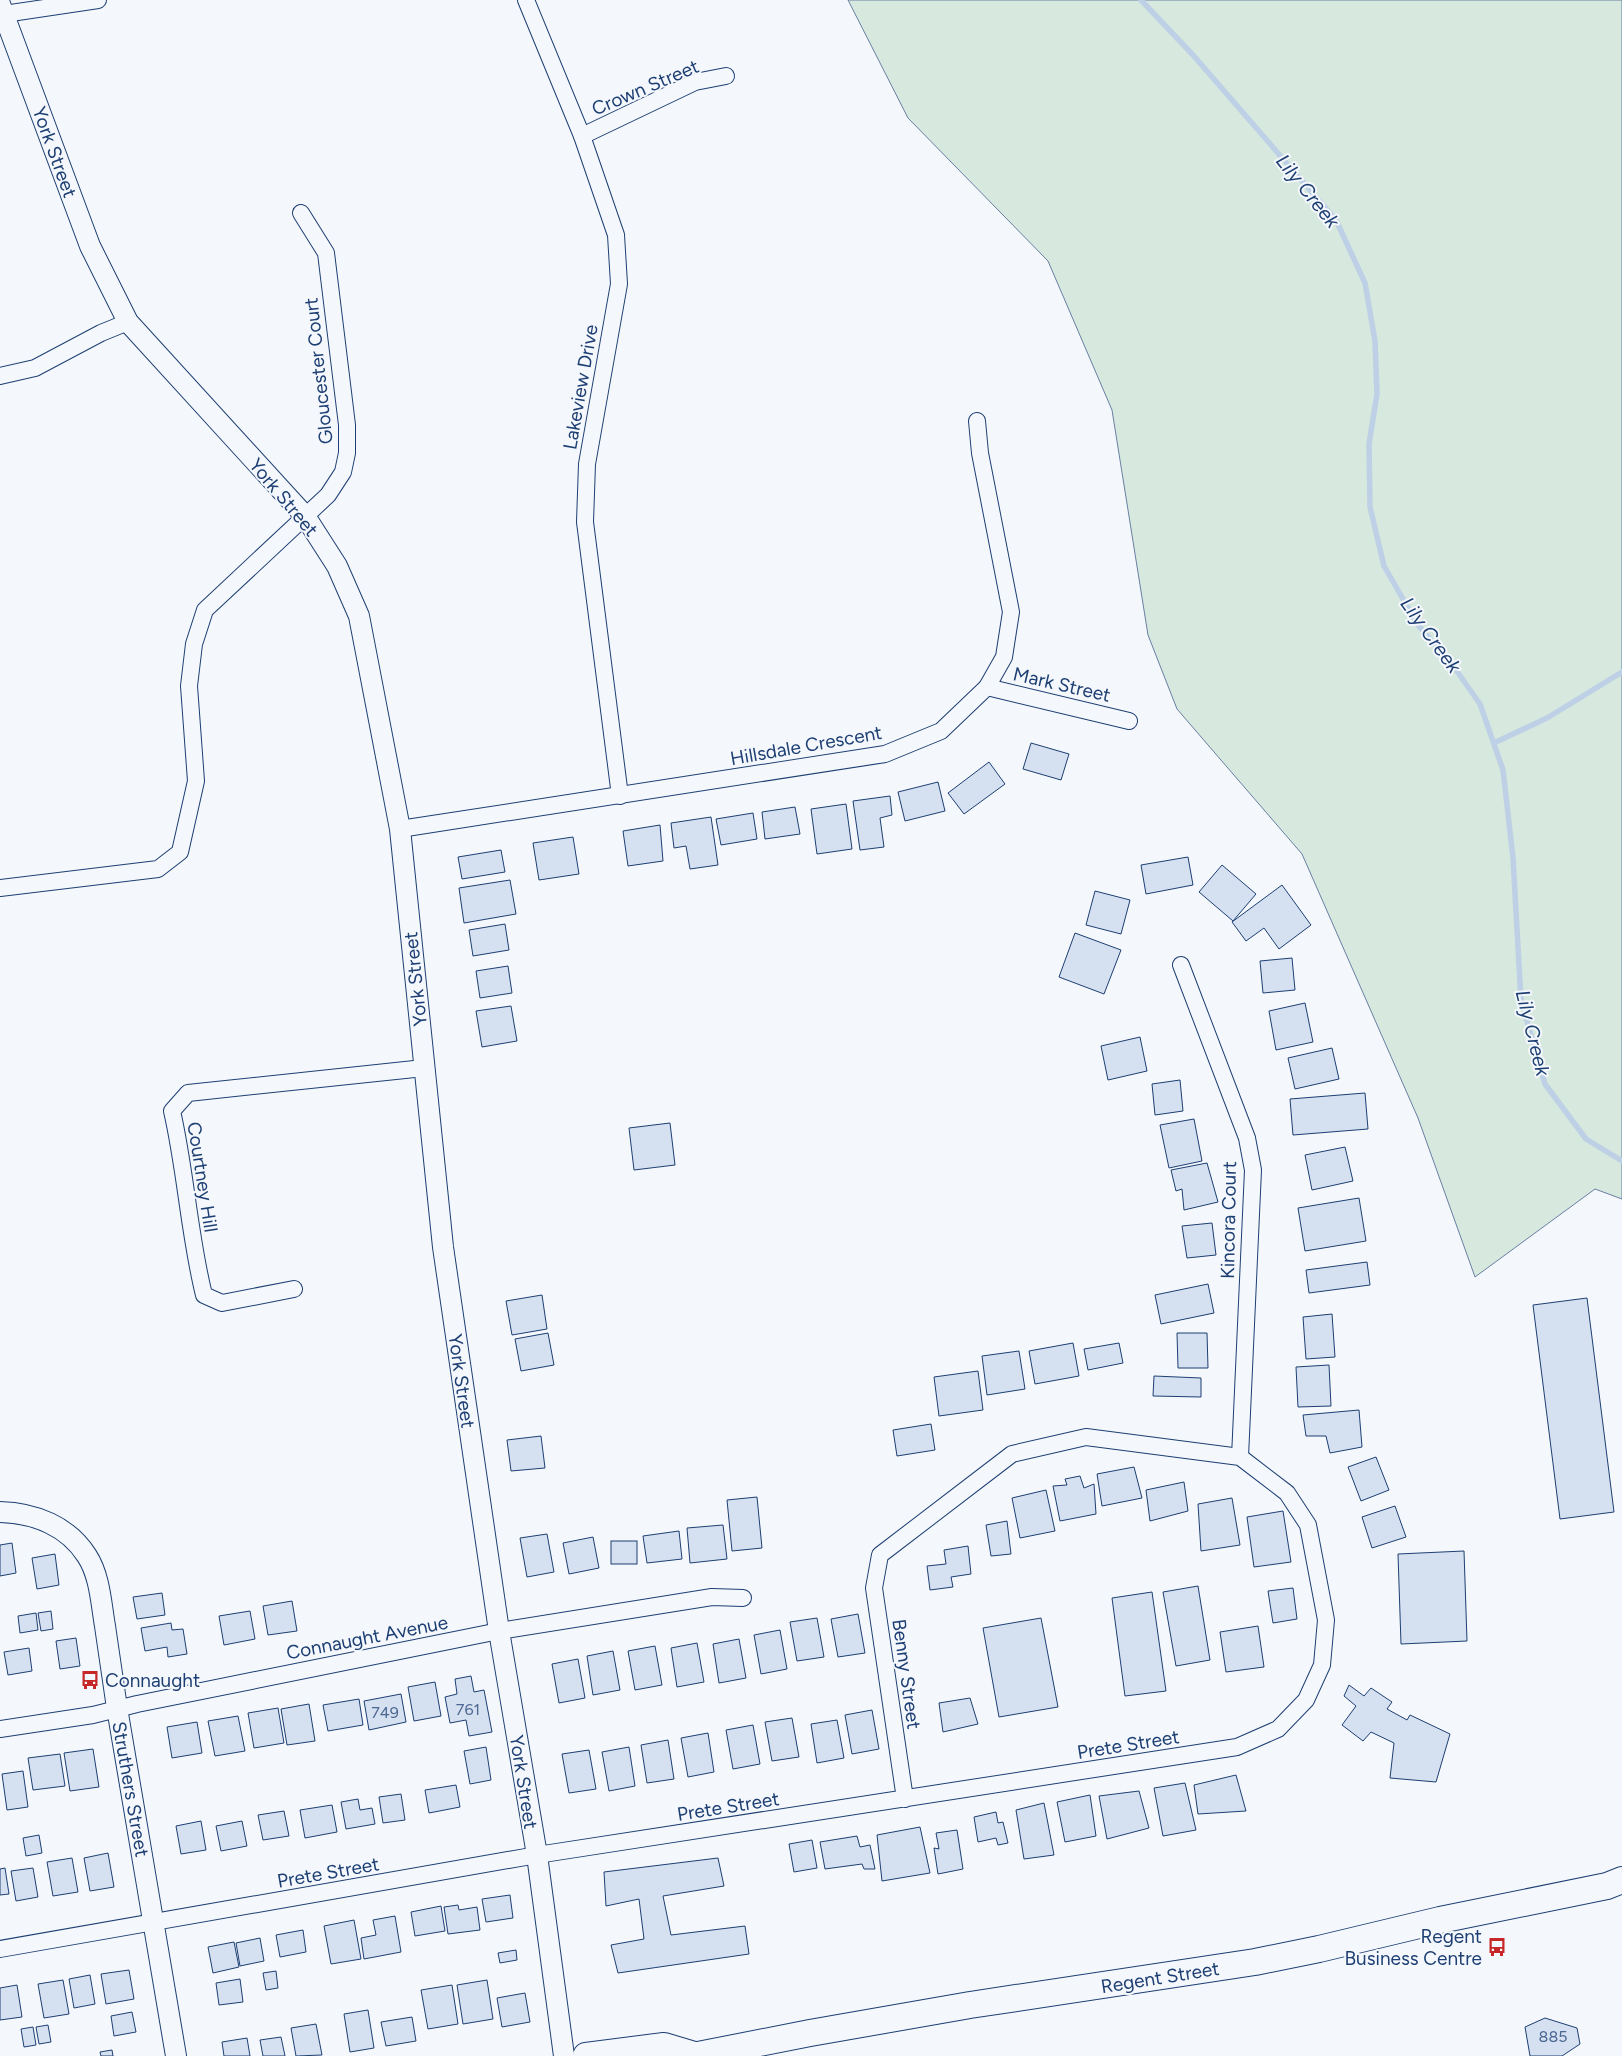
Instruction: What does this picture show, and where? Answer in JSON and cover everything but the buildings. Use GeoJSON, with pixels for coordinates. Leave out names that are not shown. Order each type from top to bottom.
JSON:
{"type":"FeatureCollection","features":[{"type":"Feature","properties":{"kind":"main road","name":"Regent Street"},"geometry":{"type":"LineString","coordinates":[[586,2056],[664,2046],[694,2056],[810,2033],[970,2006],[1255,1962],[1440,1920],[1607,1886],[1622,1880]]}},
{"type":"Feature","properties":{"kind":"street"},"geometry":{"type":"LineString","coordinates":[[2,9],[98,0]]}},
{"type":"Feature","properties":{"kind":"street","name":"Lakeview Drive"},"geometry":{"type":"LineString","coordinates":[[526,0],[582,136],[616,235],[619,284],[587,464],[585,522],[620,796]]}},
{"type":"Feature","properties":{"kind":"street","name":"York Street"},"geometry":{"type":"LineString","coordinates":[[2,9],[90,246],[128,322],[305,516],[337,566],[359,616],[400,829],[443,1247],[499,1631],[537,1855],[564,2056]]}},
{"type":"Feature","properties":{"kind":"street","name":"Crown Street"},"geometry":{"type":"LineString","coordinates":[[582,136],[695,82],[726,76]]}},
{"type":"Feature","properties":{"kind":"street","name":"Gloucester Court"},"geometry":{"type":"LineString","coordinates":[[0,888],[158,869],[180,852],[196,781],[189,686],[194,644],[205,610],[328,495],[343,472],[347,453],[347,424],[326,253],[301,213]]}},
{"type":"Feature","properties":{"kind":"street"},"geometry":{"type":"LineString","coordinates":[[0,376],[35,368],[100,333],[128,322]]}},
{"type":"Feature","properties":{"kind":"street","name":"Hillsdale Crescent"},"geometry":{"type":"LineString","coordinates":[[400,829],[885,754],[941,731],[987,687],[1004,657],[1011,612],[980,453],[977,421]]}},
{"type":"Feature","properties":{"kind":"street","name":"Mark Street"},"geometry":{"type":"LineString","coordinates":[[987,687],[1129,720]]}},
{"type":"Feature","properties":{"kind":"street","name":"Kincora Court"},"geometry":{"type":"LineString","coordinates":[[1181,966],[1247,1138],[1253,1170],[1240,1457]]}},
{"type":"Feature","properties":{"kind":"street","name":"Courtney Hill"},"geometry":{"type":"LineString","coordinates":[[294,1289],[222,1303],[204,1295],[197,1266],[178,1137],[172,1111],[188,1093],[424,1068]]}},
{"type":"Feature","properties":{"kind":"street","name":"Benny Street"},"geometry":{"type":"LineString","coordinates":[[905,1799],[874,1588],[880,1555],[1012,1454],[1086,1437],[1240,1457]]}},
{"type":"Feature","properties":{"kind":"street","name":"Prete Street"},"geometry":{"type":"LineString","coordinates":[[0,1949],[154,1924],[537,1855],[1236,1747],[1278,1730],[1306,1700],[1322,1665],[1326,1620],[1308,1525],[1287,1493],[1240,1457]]}},
{"type":"Feature","properties":{"kind":"street","name":"Struthers Street"},"geometry":{"type":"LineString","coordinates":[[0,1512],[11,1512],[46,1520],[66,1532],[80,1546],[95,1574],[100,1594],[117,1710],[176,2056]]}},
{"type":"Feature","properties":{"kind":"street","name":"Connaught Avenue"},"geometry":{"type":"LineString","coordinates":[[0,1729],[117,1710],[137,1704],[499,1631],[712,1597],[743,1598]]}},
{"type":"Feature","properties":{"kind":"shaded area"},"geometry":{"type":"Polygon","coordinates":[[[848,0],[1622,0],[1622,1199],[1595,1189],[1475,1277],[1418,1118],[1302,854],[1177,709],[1148,635],[1112,410],[1048,261],[908,118],[848,0]]]}},
{"type":"Feature","properties":{"kind":"waterway","name":"Lily Creek"},"geometry":{"type":"LineString","coordinates":[[1141,0],[1193,55],[1336,220],[1365,283],[1375,341],[1377,394],[1369,444],[1370,507],[1384,566],[1418,625],[1454,667],[1480,704],[1503,770],[1513,858],[1521,1000],[1545,1084],[1586,1139],[1622,1161]]}},
{"type":"Feature","properties":{"kind":"waterway"},"geometry":{"type":"LineString","coordinates":[[1494,743],[1547,718],[1622,672]]}},
{"type":"Feature","properties":{"kind":"place","name":"Connaught"},"geometry":{"type":"Point","coordinates":[90,1680]}},
{"type":"Feature","properties":{"kind":"place","name":"Regent Business Centre"},"geometry":{"type":"Point","coordinates":[1497,1947]}}]}
